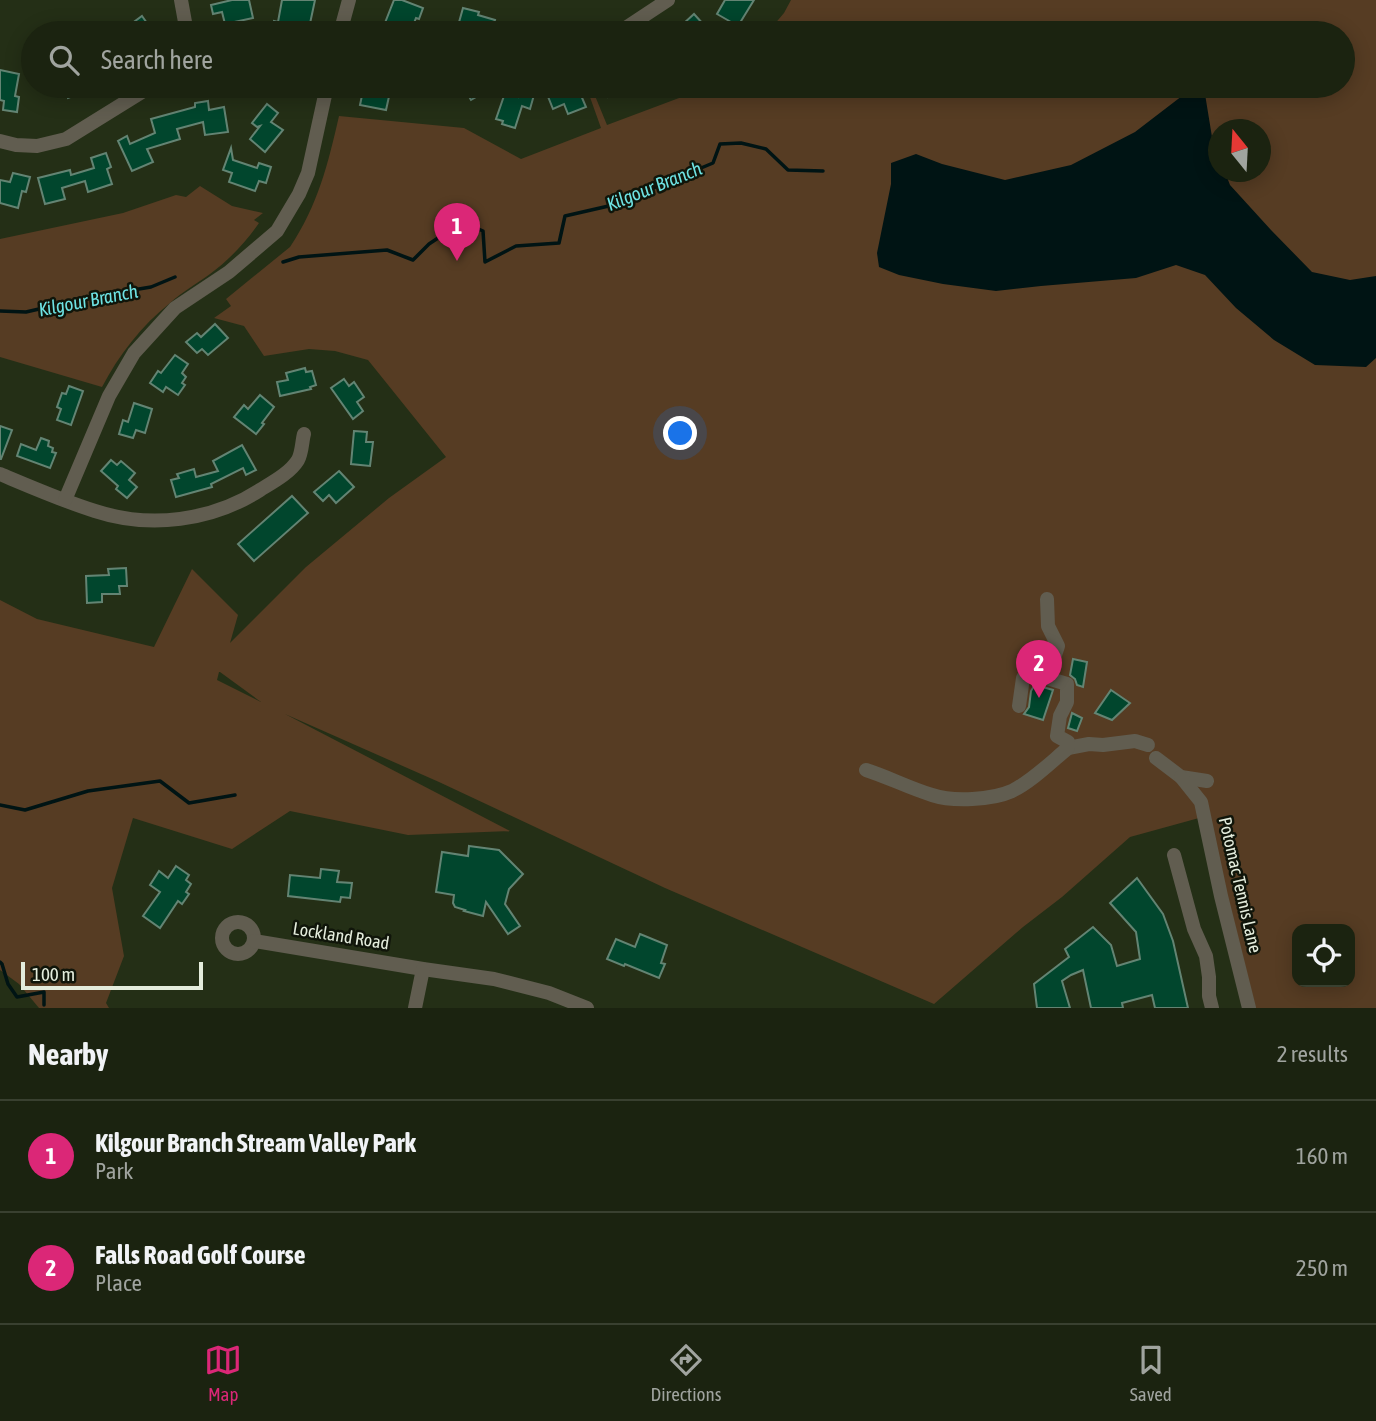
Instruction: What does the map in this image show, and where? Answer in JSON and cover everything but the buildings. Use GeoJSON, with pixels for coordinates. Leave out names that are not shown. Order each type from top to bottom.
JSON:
{"type":"FeatureCollection","features":[{"type":"Feature","properties":{"kind":"street"},"geometry":{"type":"LineString","coordinates":[[181,0],[185,21]]}},
{"type":"Feature","properties":{"kind":"street"},"geometry":{"type":"LineString","coordinates":[[343,21],[349,0]]}},
{"type":"Feature","properties":{"kind":"street"},"geometry":{"type":"LineString","coordinates":[[636,21],[667,0]]}},
{"type":"Feature","properties":{"kind":"street"},"geometry":{"type":"LineString","coordinates":[[0,141],[37,146],[66,139],[132,98]]}},
{"type":"Feature","properties":{"kind":"street"},"geometry":{"type":"LineString","coordinates":[[65,500],[109,396],[134,353],[175,308],[229,272],[277,231],[308,173],[325,98]]}},
{"type":"Feature","properties":{"kind":"street"},"geometry":{"type":"LineString","coordinates":[[0,474],[98,512],[141,520],[176,520],[210,513],[244,500],[283,475],[299,459],[304,434]]}},
{"type":"Feature","properties":{"kind":"street"},"geometry":{"type":"LineString","coordinates":[[1019,706],[1023,678],[1028,672],[1042,670],[1052,664],[1058,646],[1048,626],[1047,600]]}},
{"type":"Feature","properties":{"kind":"street"},"geometry":{"type":"LineString","coordinates":[[1042,670],[1047,678],[1067,684],[1067,702],[1060,716],[1056,736],[1068,743],[1068,748]]}},
{"type":"Feature","properties":{"kind":"street"},"geometry":{"type":"LineString","coordinates":[[866,770],[933,795],[978,799],[1010,792],[1068,748],[1135,741],[1148,745]]}},
{"type":"Feature","properties":{"kind":"street"},"geometry":{"type":"LineString","coordinates":[[1156,758],[1181,777],[1207,781]]}},
{"type":"Feature","properties":{"kind":"street","name":"Potomac Tennis Lane"},"geometry":{"type":"LineString","coordinates":[[1181,777],[1201,802],[1249,1008]]}},
{"type":"Feature","properties":{"kind":"street"},"geometry":{"type":"LineString","coordinates":[[1174,855],[1194,929],[1206,956],[1212,1008]]}},
{"type":"Feature","properties":{"kind":"street","name":"Lockland Road"},"geometry":{"type":"LineString","coordinates":[[254,941],[494,979],[549,993],[587,1008]]}},
{"type":"Feature","properties":{"kind":"street"},"geometry":{"type":"LineString","coordinates":[[415,1008],[423,969]]}},
{"type":"Feature","properties":{"kind":"shaded area"},"geometry":{"type":"Polygon","coordinates":[[[791,0],[1376,0],[1376,1008],[1245,1008],[1199,818],[1130,837],[934,1004],[665,888],[439,782],[285,714],[510,831],[408,835],[290,811],[232,849],[133,818],[112,888],[124,956],[106,1003],[109,1008],[39,1008],[19,984],[0,970],[0,600],[37,619],[154,647],[192,569],[238,615],[230,643],[306,567],[389,498],[446,457],[368,360],[335,351],[309,349],[264,356],[244,326],[214,318],[231,306],[226,299],[290,247],[300,231],[315,200],[339,116],[464,128],[521,159],[601,128],[590,98],[596,98],[607,125],[679,98],[1355,98],[1355,21],[777,21],[791,0]],[[220,672],[217,680],[261,702],[220,672]]]}},
{"type":"Feature","properties":{"kind":"shaded area"},"geometry":{"type":"Polygon","coordinates":[[[1179,98],[1206,98],[1209,119],[1208,182],[1229,182],[1312,272],[1350,280],[1376,276],[1376,358],[1366,367],[1315,365],[1274,340],[1236,308],[1205,275],[1176,265],[1136,278],[996,291],[899,275],[879,267],[877,253],[891,184],[891,163],[916,154],[942,164],[1005,180],[1071,165],[1135,132],[1179,98]]]}},
{"type":"Feature","properties":{"kind":"shaded area"},"geometry":{"type":"Polygon","coordinates":[[[200,186],[232,206],[263,213],[254,220],[259,223],[224,263],[179,295],[140,331],[123,352],[102,387],[0,357],[0,239],[123,213],[176,195],[186,197],[200,186]]]}},
{"type":"Feature","properties":{"kind":"waterway","name":"Kilgour Branch"},"geometry":{"type":"LineString","coordinates":[[283,262],[299,257],[387,250],[413,260],[429,244],[462,222],[483,231],[485,262],[516,246],[559,243],[565,216],[613,205],[713,163],[720,144],[741,143],[766,149],[788,170],[823,171]]}},
{"type":"Feature","properties":{"kind":"waterway","name":"Kilgour Branch"},"geometry":{"type":"LineString","coordinates":[[0,311],[26,312],[151,287],[175,277]]}},
{"type":"Feature","properties":{"kind":"waterway"},"geometry":{"type":"LineString","coordinates":[[0,805],[25,810],[88,791],[160,781],[189,803],[235,795]]}},
{"type":"Feature","properties":{"kind":"waterway"},"geometry":{"type":"LineString","coordinates":[[0,962],[8,984],[17,997],[44,992],[44,1005]]}},
{"type":"Feature","properties":{"kind":"place","name":"Kilgour Branch Stream Valley Park"},"geometry":{"type":"Point","coordinates":[457,261]}},
{"type":"Feature","properties":{"kind":"place","name":"Falls Road Golf Course"},"geometry":{"type":"Point","coordinates":[1039,698]}}]}
